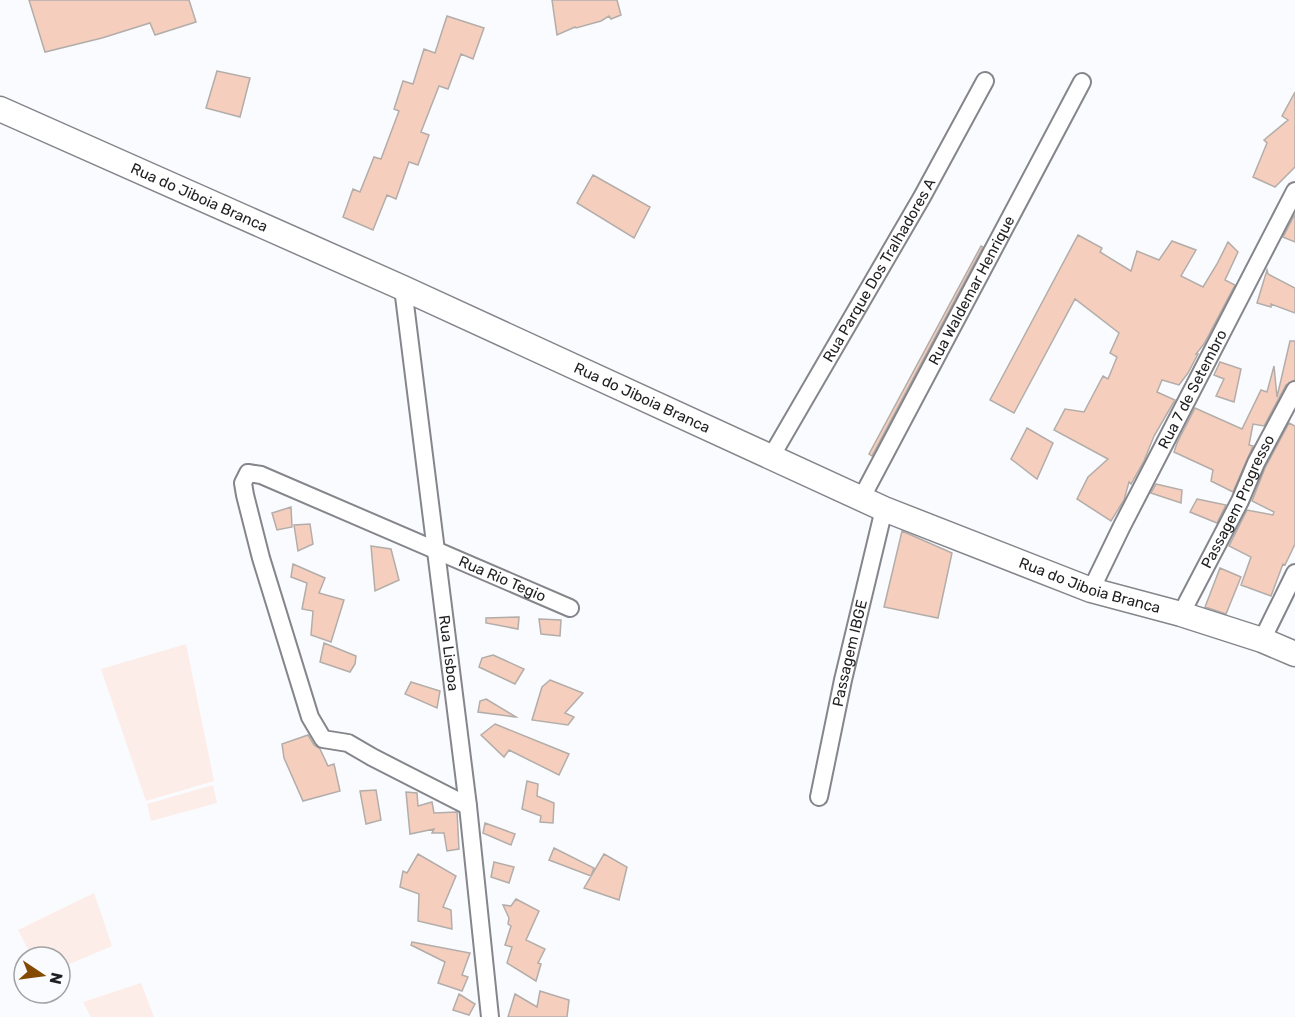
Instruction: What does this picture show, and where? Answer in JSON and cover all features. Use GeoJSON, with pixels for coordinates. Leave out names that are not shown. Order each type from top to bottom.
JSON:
{"type":"FeatureCollection","features":[{"type":"Feature","properties":{"kind":"main road","name":"Rua do Jiboia Branca"},"geometry":{"type":"LineString","coordinates":[[0,109],[403,288],[884,509],[1091,590],[1181,614],[1262,640],[1295,654]]}},
{"type":"Feature","properties":{"kind":"street","name":"Rua Parque Dos Tralhadores A"},"geometry":{"type":"LineString","coordinates":[[771,457],[922,197],[986,81]]}},
{"type":"Feature","properties":{"kind":"street","name":"Rua Waldemar Henrique"},"geometry":{"type":"LineString","coordinates":[[861,499],[1082,82]]}},
{"type":"Feature","properties":{"kind":"street","name":"Rua 7 de Setembro"},"geometry":{"type":"LineString","coordinates":[[1091,590],[1295,191]]}},
{"type":"Feature","properties":{"kind":"street","name":"Rua Lisboa"},"geometry":{"type":"LineString","coordinates":[[403,288],[468,806],[490,1017]]}},
{"type":"Feature","properties":{"kind":"street","name":"Passagem Progresso"},"geometry":{"type":"LineString","coordinates":[[1181,614],[1295,390]]}},
{"type":"Feature","properties":{"kind":"street","name":"Rua Rio Tegio"},"geometry":{"type":"LineString","coordinates":[[468,806],[348,743],[323,739],[310,717],[261,558],[245,495],[244,478],[248,473],[261,475],[570,608]]}},
{"type":"Feature","properties":{"kind":"street","name":"Passagem IBGE"},"geometry":{"type":"LineString","coordinates":[[819,797],[843,680],[884,509]]}},
{"type":"Feature","properties":{"kind":"street"},"geometry":{"type":"LineString","coordinates":[[1262,640],[1295,573]]}},
{"type":"Feature","properties":{"kind":"shaded area"},"geometry":{"type":"Polygon","coordinates":[[[186,644],[214,781],[146,801],[101,669],[186,644]]]}},
{"type":"Feature","properties":{"kind":"shaded area"},"geometry":{"type":"Polygon","coordinates":[[[213,785],[217,803],[151,821],[147,804],[213,785]]]}},
{"type":"Feature","properties":{"kind":"shaded area"},"geometry":{"type":"Polygon","coordinates":[[[94,893],[112,946],[72,963],[72,945],[26,945],[18,930],[94,893]]]}},
{"type":"Feature","properties":{"kind":"shaded area"},"geometry":{"type":"Polygon","coordinates":[[[141,983],[154,1017],[91,1017],[83,1002],[141,983]]]}},
{"type":"Feature","properties":{"kind":"building"},"geometry":{"type":"Polygon","coordinates":[[[29,0],[189,0],[196,22],[155,35],[150,23],[45,52],[29,0]]]}},
{"type":"Feature","properties":{"kind":"building"},"geometry":{"type":"Polygon","coordinates":[[[552,0],[617,0],[621,15],[611,19],[609,16],[601,21],[575,27],[557,35],[552,0]]]}},
{"type":"Feature","properties":{"kind":"building"},"geometry":{"type":"Polygon","coordinates":[[[447,16],[484,28],[473,59],[461,54],[448,89],[439,86],[421,132],[429,135],[418,165],[409,162],[396,199],[387,195],[373,230],[343,217],[353,189],[360,192],[374,157],[381,159],[399,111],[394,109],[403,81],[413,84],[424,49],[435,53],[447,16]]]}},
{"type":"Feature","properties":{"kind":"building"},"geometry":{"type":"Polygon","coordinates":[[[217,71],[250,78],[240,117],[206,108],[217,71]]]}},
{"type":"Feature","properties":{"kind":"building"},"geometry":{"type":"Polygon","coordinates":[[[1295,92],[1295,167],[1275,187],[1253,177],[1267,143],[1264,140],[1288,120],[1282,116],[1295,92]]]}},
{"type":"Feature","properties":{"kind":"building"},"geometry":{"type":"Polygon","coordinates":[[[593,175],[650,207],[634,238],[577,203],[593,175]]]}},
{"type":"Feature","properties":{"kind":"building"},"geometry":{"type":"Polygon","coordinates":[[[1295,214],[1295,242],[1283,237],[1295,214]]]}},
{"type":"Feature","properties":{"kind":"building"},"geometry":{"type":"Polygon","coordinates":[[[1078,235],[1102,248],[1100,252],[1131,271],[1137,251],[1159,260],[1172,241],[1196,250],[1181,276],[1203,287],[1228,242],[1238,252],[1225,280],[1235,285],[1204,344],[1196,354],[1198,354],[1188,373],[1179,385],[1162,380],[1157,392],[1175,400],[1154,436],[1131,484],[1129,482],[1124,500],[1111,521],[1077,499],[1088,477],[1108,459],[1054,430],[1065,409],[1084,412],[1103,376],[1108,379],[1117,357],[1110,353],[1119,333],[1075,299],[1014,413],[990,400],[1078,235]]]}},
{"type":"Feature","properties":{"kind":"building"},"geometry":{"type":"Polygon","coordinates":[[[981,246],[983,247],[872,456],[869,454],[981,246]]]}},
{"type":"Feature","properties":{"kind":"building"},"geometry":{"type":"Polygon","coordinates":[[[1267,270],[1268,274],[1295,288],[1295,313],[1271,304],[1271,307],[1257,303],[1267,270]]]}},
{"type":"Feature","properties":{"kind":"building"},"geometry":{"type":"Polygon","coordinates":[[[1290,341],[1295,341],[1295,380],[1286,385],[1264,426],[1253,424],[1249,445],[1253,446],[1233,492],[1211,481],[1213,470],[1174,452],[1177,443],[1195,408],[1242,429],[1261,390],[1267,392],[1274,366],[1277,397],[1290,341]]]}},
{"type":"Feature","properties":{"kind":"building"},"geometry":{"type":"Polygon","coordinates":[[[1220,362],[1241,369],[1234,402],[1216,396],[1224,379],[1214,375],[1220,362]]]}},
{"type":"Feature","properties":{"kind":"building"},"geometry":{"type":"Polygon","coordinates":[[[1289,423],[1295,426],[1295,544],[1285,565],[1283,564],[1271,596],[1241,585],[1251,557],[1229,546],[1247,510],[1273,515],[1274,512],[1252,501],[1265,468],[1289,423]]]}},
{"type":"Feature","properties":{"kind":"building"},"geometry":{"type":"Polygon","coordinates":[[[1027,428],[1053,443],[1037,479],[1011,459],[1027,428]]]}},
{"type":"Feature","properties":{"kind":"building"},"geometry":{"type":"Polygon","coordinates":[[[1156,484],[1182,490],[1181,503],[1151,493],[1156,484]]]}},
{"type":"Feature","properties":{"kind":"building"},"geometry":{"type":"Polygon","coordinates":[[[1197,499],[1226,505],[1217,523],[1190,512],[1197,499]]]}},
{"type":"Feature","properties":{"kind":"building"},"geometry":{"type":"Polygon","coordinates":[[[291,507],[292,527],[277,530],[272,513],[291,507]]]}},
{"type":"Feature","properties":{"kind":"building"},"geometry":{"type":"Polygon","coordinates":[[[310,524],[313,544],[298,551],[294,525],[310,524]]]}},
{"type":"Feature","properties":{"kind":"building"},"geometry":{"type":"Polygon","coordinates":[[[902,531],[952,553],[938,618],[884,607],[902,531]]]}},
{"type":"Feature","properties":{"kind":"building"},"geometry":{"type":"Polygon","coordinates":[[[371,546],[391,549],[399,580],[375,591],[371,546]]]}},
{"type":"Feature","properties":{"kind":"building"},"geometry":{"type":"Polygon","coordinates":[[[293,564],[325,578],[319,593],[344,600],[331,642],[311,635],[313,611],[302,609],[307,583],[291,577],[293,564]]]}},
{"type":"Feature","properties":{"kind":"building"},"geometry":{"type":"Polygon","coordinates":[[[1220,568],[1241,577],[1226,614],[1205,607],[1220,568]]]}},
{"type":"Feature","properties":{"kind":"building"},"geometry":{"type":"Polygon","coordinates":[[[519,617],[518,629],[486,623],[486,618],[519,617]]]}},
{"type":"Feature","properties":{"kind":"building"},"geometry":{"type":"Polygon","coordinates":[[[539,619],[561,620],[560,636],[541,634],[539,619]]]}},
{"type":"Feature","properties":{"kind":"building"},"geometry":{"type":"Polygon","coordinates":[[[324,643],[356,656],[355,664],[350,672],[320,662],[324,643]]]}},
{"type":"Feature","properties":{"kind":"building"},"geometry":{"type":"Polygon","coordinates":[[[493,655],[524,669],[515,684],[479,667],[482,658],[493,655]]]}},
{"type":"Feature","properties":{"kind":"building"},"geometry":{"type":"Polygon","coordinates":[[[550,680],[583,693],[565,713],[574,717],[568,725],[532,720],[542,687],[550,680]]]}},
{"type":"Feature","properties":{"kind":"building"},"geometry":{"type":"Polygon","coordinates":[[[411,682],[440,691],[437,708],[405,694],[411,682]]]}},
{"type":"Feature","properties":{"kind":"building"},"geometry":{"type":"Polygon","coordinates":[[[486,699],[516,717],[478,712],[480,701],[486,699]]]}},
{"type":"Feature","properties":{"kind":"building"},"geometry":{"type":"Polygon","coordinates":[[[495,724],[569,754],[559,775],[509,750],[504,757],[481,735],[495,724]]]}},
{"type":"Feature","properties":{"kind":"building"},"geometry":{"type":"Polygon","coordinates":[[[308,735],[314,745],[320,749],[328,766],[334,764],[340,791],[303,801],[284,758],[282,744],[308,735]]]}},
{"type":"Feature","properties":{"kind":"building"},"geometry":{"type":"Polygon","coordinates":[[[527,781],[538,784],[537,796],[554,803],[553,823],[540,822],[541,816],[522,809],[527,781]]]}},
{"type":"Feature","properties":{"kind":"building"},"geometry":{"type":"Polygon","coordinates":[[[376,790],[381,820],[366,824],[360,791],[376,790]]]}},
{"type":"Feature","properties":{"kind":"building"},"geometry":{"type":"Polygon","coordinates":[[[406,792],[417,793],[418,806],[432,802],[434,813],[457,812],[459,849],[447,851],[444,833],[432,833],[434,829],[410,834],[406,792]]]}},
{"type":"Feature","properties":{"kind":"building"},"geometry":{"type":"Polygon","coordinates":[[[485,823],[515,834],[511,845],[483,833],[485,823]]]}},
{"type":"Feature","properties":{"kind":"building"},"geometry":{"type":"Polygon","coordinates":[[[554,848],[594,868],[591,876],[549,860],[554,848]]]}},
{"type":"Feature","properties":{"kind":"building"},"geometry":{"type":"Polygon","coordinates":[[[418,854],[456,876],[443,907],[451,910],[452,929],[418,921],[419,894],[400,887],[403,871],[407,873],[418,854]]]}},
{"type":"Feature","properties":{"kind":"building"},"geometry":{"type":"Polygon","coordinates":[[[604,854],[627,867],[619,900],[584,888],[604,854]]]}},
{"type":"Feature","properties":{"kind":"building"},"geometry":{"type":"Polygon","coordinates":[[[494,862],[514,867],[509,883],[491,877],[494,862]]]}},
{"type":"Feature","properties":{"kind":"building"},"geometry":{"type":"Polygon","coordinates":[[[516,899],[539,911],[526,940],[545,949],[538,963],[541,964],[536,981],[507,963],[512,947],[505,945],[511,926],[508,924],[509,918],[503,905],[511,906],[516,899]]]}},
{"type":"Feature","properties":{"kind":"building"},"geometry":{"type":"Polygon","coordinates":[[[412,942],[470,953],[462,975],[468,977],[462,991],[438,983],[445,962],[411,945],[412,942]]]}},
{"type":"Feature","properties":{"kind":"building"},"geometry":{"type":"Polygon","coordinates":[[[540,991],[569,1000],[567,1017],[508,1017],[515,994],[537,1007],[540,991]]]}},
{"type":"Feature","properties":{"kind":"building"},"geometry":{"type":"Polygon","coordinates":[[[459,994],[475,1004],[469,1015],[453,1010],[459,994]]]}}]}
